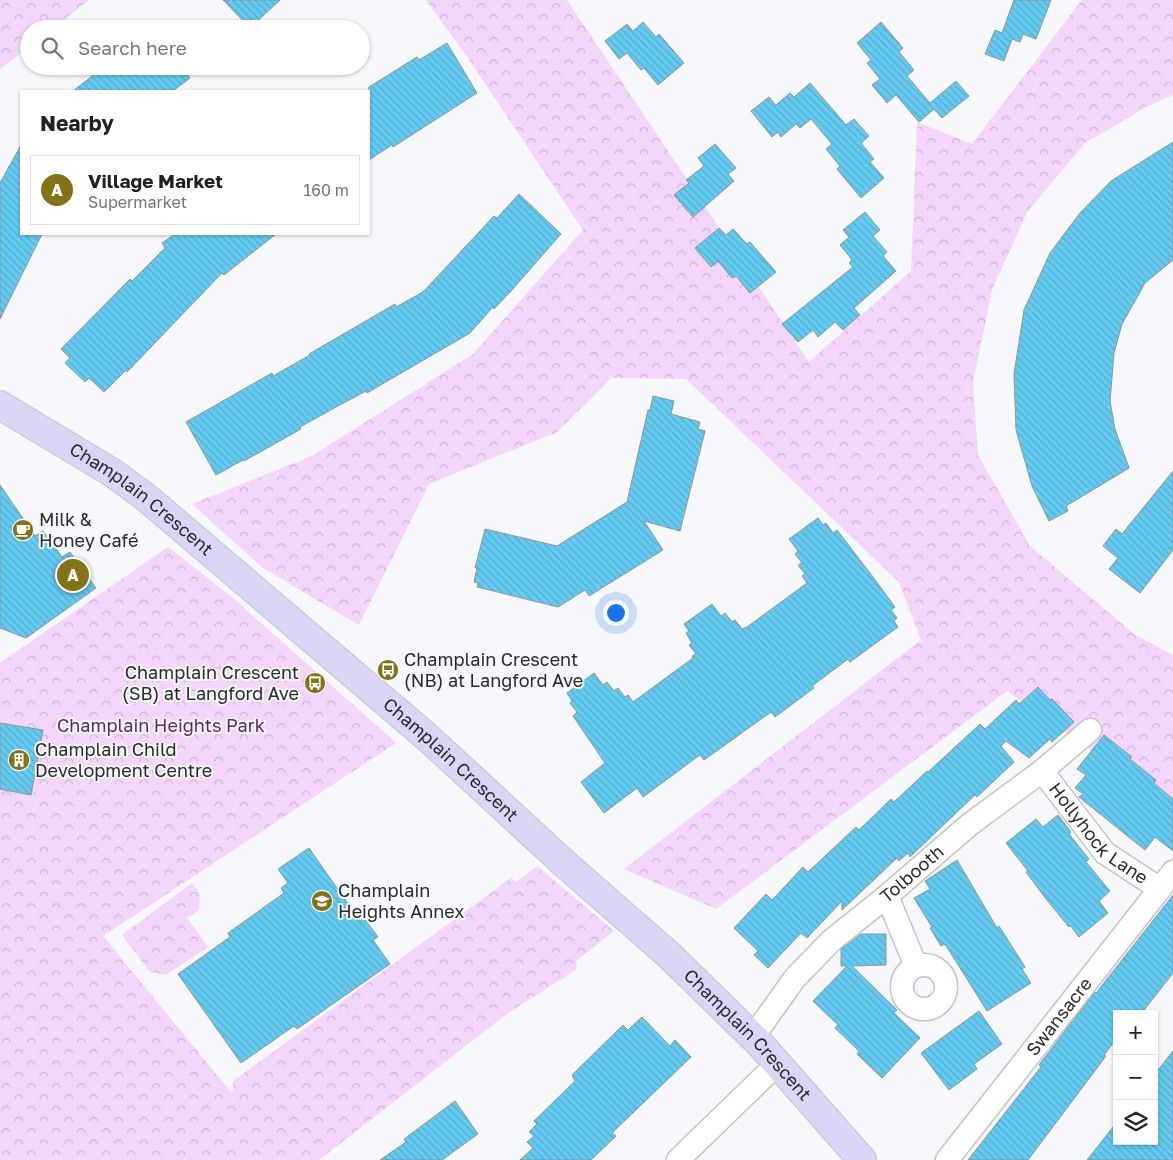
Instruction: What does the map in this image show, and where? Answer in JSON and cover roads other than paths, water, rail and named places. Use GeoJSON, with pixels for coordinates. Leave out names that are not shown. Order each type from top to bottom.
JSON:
{"type":"FeatureCollection","features":[{"type":"Feature","properties":{"kind":"street","name":"Champlain Crescent"},"geometry":{"type":"LineString","coordinates":[[0,405],[113,473],[173,520],[427,737],[566,865],[670,956],[753,1037],[862,1160]]}},
{"type":"Feature","properties":{"kind":"street","name":"Tolbooth"},"geometry":{"type":"LineString","coordinates":[[753,1037],[795,978],[832,940],[887,896],[969,825],[1042,771],[1090,730]]}},
{"type":"Feature","properties":{"kind":"street","name":"Hollyhock Lane"},"geometry":{"type":"LineString","coordinates":[[1042,771],[1105,853],[1166,880]]}},
{"type":"Feature","properties":{"kind":"street","name":"Swansacre"},"geometry":{"type":"LineString","coordinates":[[947,1160],[1166,880]]}},
{"type":"Feature","properties":{"kind":"street"},"geometry":{"type":"LineString","coordinates":[[887,896],[916,966]]}},
{"type":"Feature","properties":{"kind":"street"},"geometry":{"type":"LineString","coordinates":[[678,1160],[778,1064]]}},
{"type":"Feature","properties":{"kind":"place","name":"Milk & Honey Café"},"geometry":{"type":"Point","coordinates":[23,530]}},
{"type":"Feature","properties":{"kind":"place","name":"Village Market"},"geometry":{"type":"Point","coordinates":[73,575]}},
{"type":"Feature","properties":{"kind":"place","name":"Champlain Crescent (NB) at Langford Ave"},"geometry":{"type":"Point","coordinates":[388,670]}},
{"type":"Feature","properties":{"kind":"place","name":"Champlain Crescent (SB) at Langford Ave"},"geometry":{"type":"Point","coordinates":[315,683]}},
{"type":"Feature","properties":{"kind":"place","name":"Champlain Child Development Centre"},"geometry":{"type":"Point","coordinates":[19,760]}},
{"type":"Feature","properties":{"kind":"place","name":"Champlain Heights Annex"},"geometry":{"type":"Point","coordinates":[322,901]}},
{"type":"Feature","properties":{"kind":"park label","name":"Champlain Heights Park"},"geometry":{"type":"Point","coordinates":[161,726]}}]}
